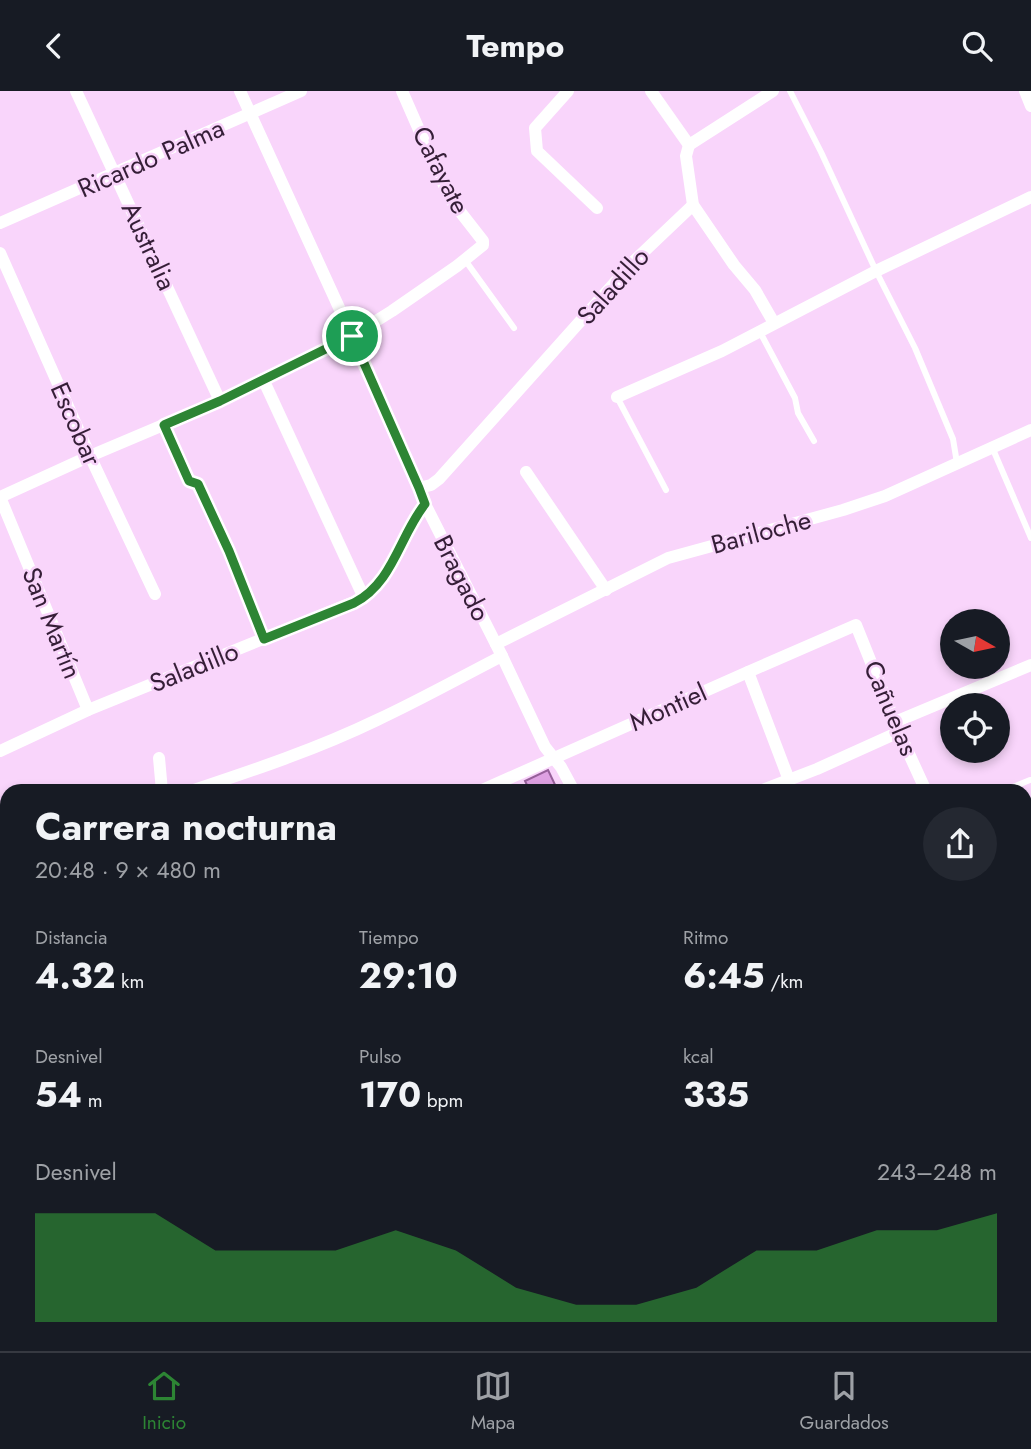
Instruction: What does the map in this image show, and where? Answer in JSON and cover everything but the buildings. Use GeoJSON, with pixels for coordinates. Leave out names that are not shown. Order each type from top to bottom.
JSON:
{"type":"FeatureCollection","features":[{"type":"Feature","properties":{"kind":"street","name":"Australia"},"geometry":{"type":"LineString","coordinates":[[76,91],[220,401]]}},
{"type":"Feature","properties":{"kind":"street","name":"Bragado"},"geometry":{"type":"LineString","coordinates":[[240,91],[425,504],[545,747],[570,784]]}},
{"type":"Feature","properties":{"kind":"street","name":"Ricardo Palma"},"geometry":{"type":"LineString","coordinates":[[0,223],[301,91]]}},
{"type":"Feature","properties":{"kind":"street","name":"Cafayate"},"geometry":{"type":"LineString","coordinates":[[402,91],[451,200],[484,241],[483,245],[464,260]]}},
{"type":"Feature","properties":{"kind":"street"},"geometry":{"type":"LineString","coordinates":[[568,91],[535,128],[537,151],[597,208]]}},
{"type":"Feature","properties":{"kind":"street"},"geometry":{"type":"LineString","coordinates":[[651,91],[689,145],[687,156],[693,205],[734,265],[755,290],[774,323]]}},
{"type":"Feature","properties":{"kind":"street"},"geometry":{"type":"LineString","coordinates":[[689,145],[773,91]]}},
{"type":"Feature","properties":{"kind":"street"},"geometry":{"type":"LineString","coordinates":[[1025,91],[1031,106]]}},
{"type":"Feature","properties":{"kind":"street"},"geometry":{"type":"LineString","coordinates":[[617,397],[760,332],[876,271],[1031,197]]}},
{"type":"Feature","properties":{"kind":"street","name":"Saladillo"},"geometry":{"type":"LineString","coordinates":[[419,488],[431,485],[439,479],[635,260],[693,205]]}},
{"type":"Feature","properties":{"kind":"street","name":"Escobar"},"geometry":{"type":"LineString","coordinates":[[0,253],[155,594]]}},
{"type":"Feature","properties":{"kind":"street"},"geometry":{"type":"LineString","coordinates":[[0,497],[220,401],[352,336],[464,260]]}},
{"type":"Feature","properties":{"kind":"street"},"geometry":{"type":"LineString","coordinates":[[263,379],[364,598]]}},
{"type":"Feature","properties":{"kind":"street","name":"Bariloche"},"geometry":{"type":"LineString","coordinates":[[212,784],[275,763],[377,720],[606,590],[668,558],[863,504],[907,487],[1031,430]]}},
{"type":"Feature","properties":{"kind":"street"},"geometry":{"type":"LineString","coordinates":[[526,472],[606,590]]}},
{"type":"Feature","properties":{"kind":"street","name":"San Martín"},"geometry":{"type":"LineString","coordinates":[[0,497],[88,710]]}},
{"type":"Feature","properties":{"kind":"street","name":"Saladillo"},"geometry":{"type":"LineString","coordinates":[[0,751],[88,710],[364,598],[384,578],[417,514],[425,504]]}},
{"type":"Feature","properties":{"kind":"street","name":"Montiel"},"geometry":{"type":"LineString","coordinates":[[495,784],[856,625]]}},
{"type":"Feature","properties":{"kind":"street","name":"Cañuelas"},"geometry":{"type":"LineString","coordinates":[[856,625],[923,784]]}},
{"type":"Feature","properties":{"kind":"street"},"geometry":{"type":"LineString","coordinates":[[778,784],[1031,666]]}},
{"type":"Feature","properties":{"kind":"street"},"geometry":{"type":"LineString","coordinates":[[748,671],[789,780]]}},
{"type":"Feature","properties":{"kind":"street"},"geometry":{"type":"LineString","coordinates":[[159,758],[161,784]]}},
{"type":"Feature","properties":{"kind":"lane"},"geometry":{"type":"LineString","coordinates":[[790,91],[915,348],[953,439],[957,463]]}},
{"type":"Feature","properties":{"kind":"lane"},"geometry":{"type":"LineString","coordinates":[[464,260],[514,328]]}},
{"type":"Feature","properties":{"kind":"lane"},"geometry":{"type":"LineString","coordinates":[[760,332],[814,441]]}},
{"type":"Feature","properties":{"kind":"lane"},"geometry":{"type":"LineString","coordinates":[[617,397],[666,490]]}},
{"type":"Feature","properties":{"kind":"lane"},"geometry":{"type":"LineString","coordinates":[[164,425],[189,481],[198,484],[229,551],[264,639]]}},
{"type":"Feature","properties":{"kind":"lane"},"geometry":{"type":"LineString","coordinates":[[992,447],[1031,538]]}},
{"type":"Feature","properties":{"kind":"route"},"geometry":{"type":"LineString","coordinates":[[352,336],[425,504],[417,514],[384,578],[375,589],[354,603],[264,639],[229,551],[198,484],[189,481],[164,425],[220,401],[352,336]]}}]}
